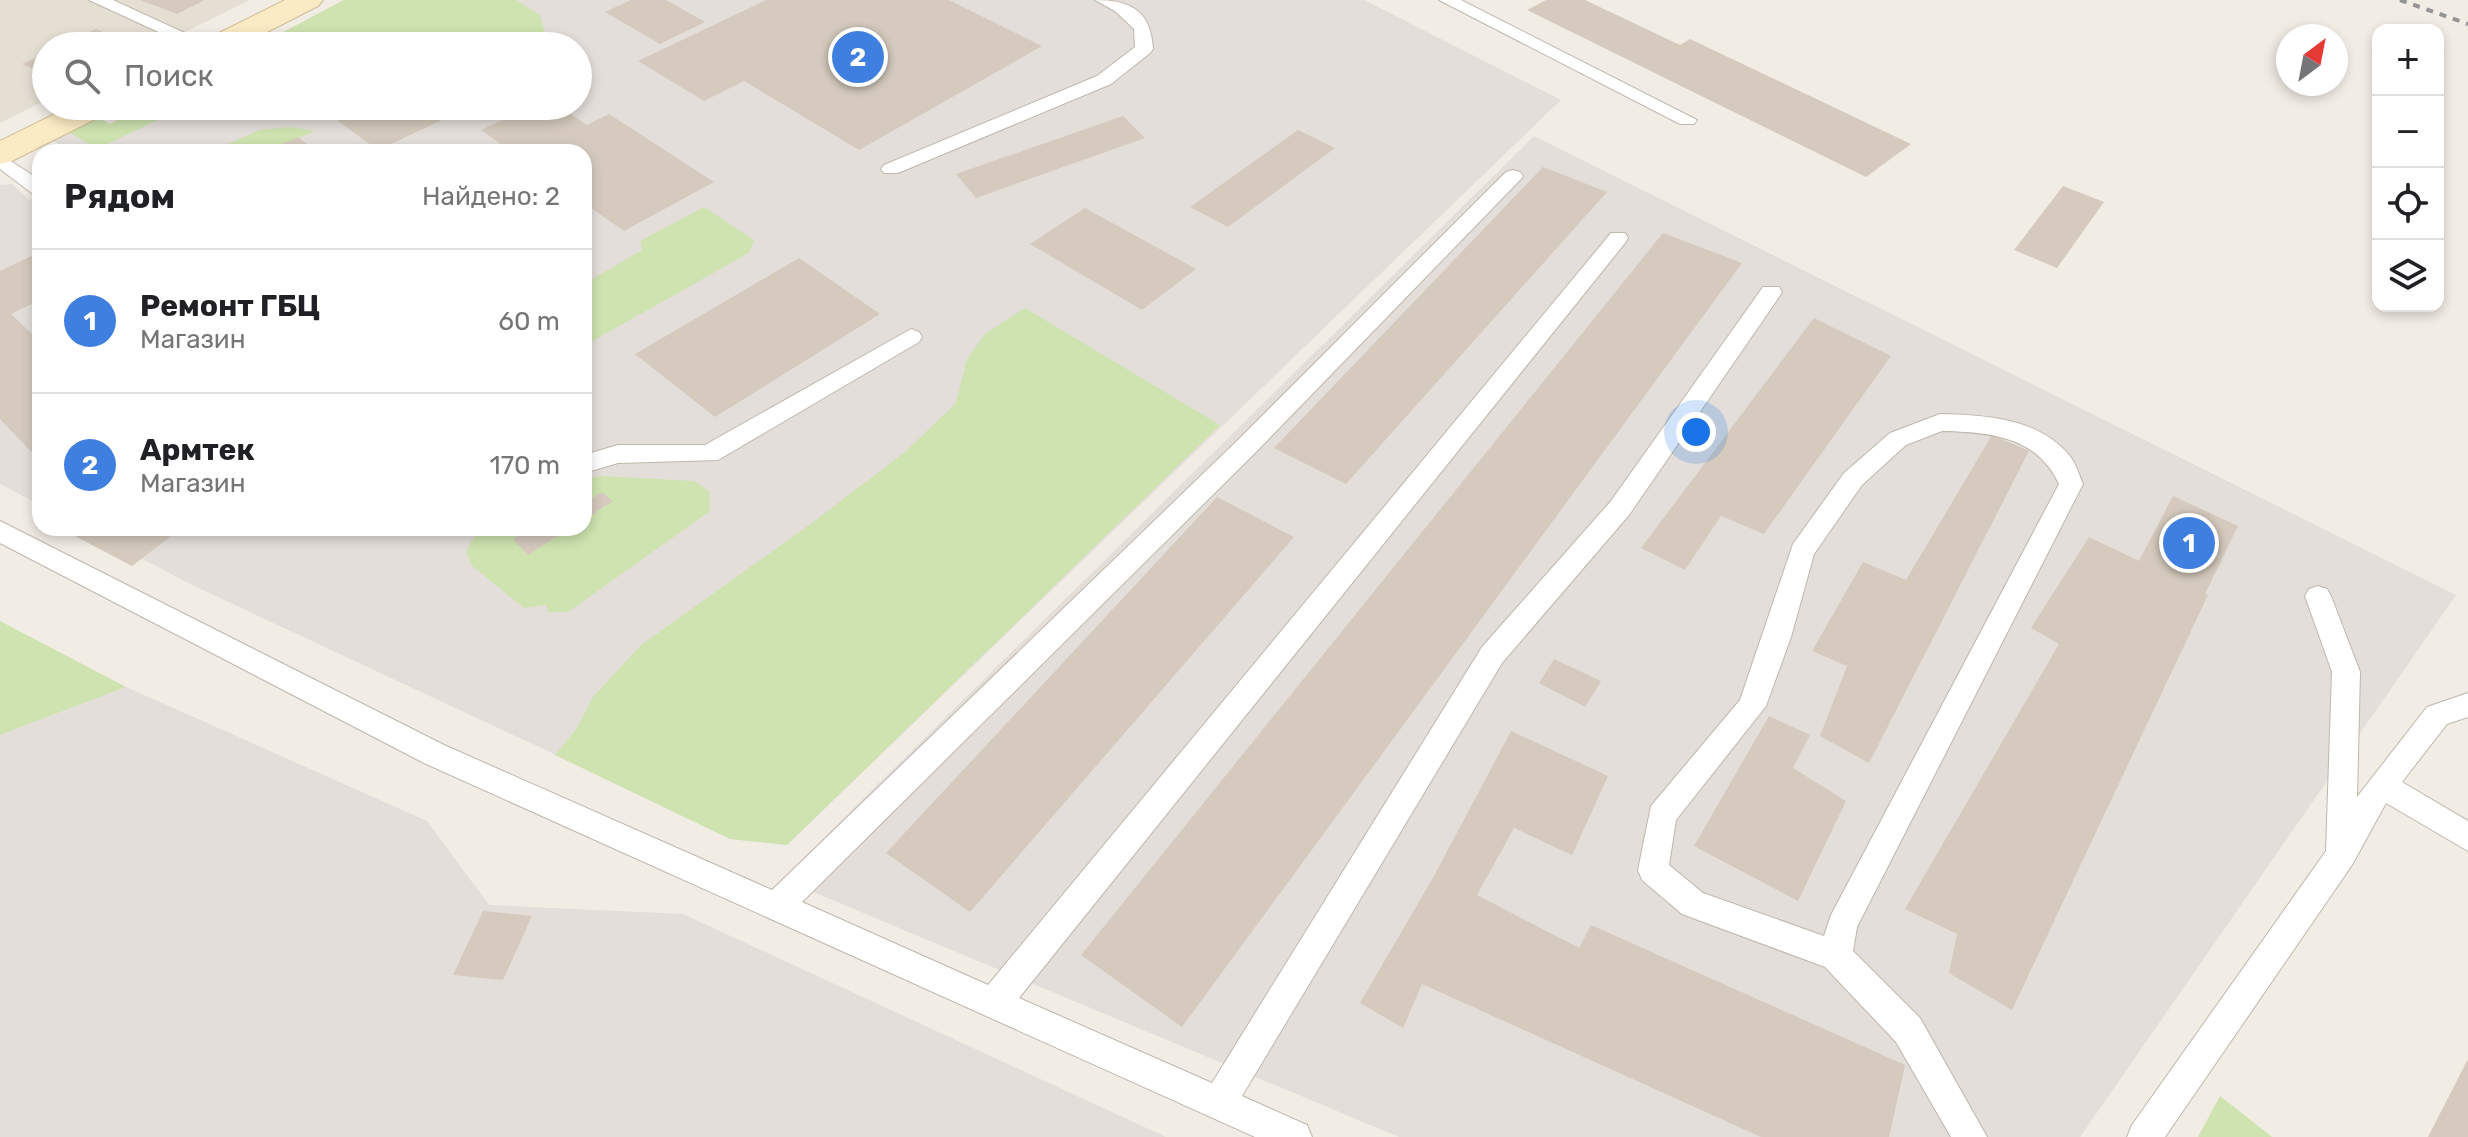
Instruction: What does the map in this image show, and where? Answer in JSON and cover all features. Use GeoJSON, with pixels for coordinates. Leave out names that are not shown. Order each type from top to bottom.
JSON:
{"type":"FeatureCollection","features":[{"type":"Feature","properties":{"kind":"street"},"geometry":{"type":"LineString","coordinates":[[244,32],[308,0]]}},
{"type":"Feature","properties":{"kind":"street"},"geometry":{"type":"LineString","coordinates":[[0,157],[70,120]]}},
{"type":"Feature","properties":{"kind":"lane"},"geometry":{"type":"LineString","coordinates":[[98,0],[172,32]]}},
{"type":"Feature","properties":{"kind":"lane"},"geometry":{"type":"LineString","coordinates":[[891,169],[1104,80],[1144,49],[1143,28],[1121,7],[1104,0]]}},
{"type":"Feature","properties":{"kind":"lane"},"geometry":{"type":"LineString","coordinates":[[1448,0],[1687,120]]}},
{"type":"Feature","properties":{"kind":"lane"},"geometry":{"type":"LineString","coordinates":[[0,157],[32,183]]}},
{"type":"Feature","properties":{"kind":"lane"},"geometry":{"type":"LineString","coordinates":[[777,906],[1248,445],[1513,176]]}},
{"type":"Feature","properties":{"kind":"lane"},"geometry":{"type":"LineString","coordinates":[[994,1003],[1618,238]]}},
{"type":"Feature","properties":{"kind":"lane"},"geometry":{"type":"LineString","coordinates":[[1219,1103],[1492,655],[1620,508],[1771,292]]}},
{"type":"Feature","properties":{"kind":"lane"},"geometry":{"type":"LineString","coordinates":[[592,462],[618,454],[709,454],[911,337]]}},
{"type":"Feature","properties":{"kind":"lane"},"geometry":{"type":"LineString","coordinates":[[1836,956],[1842,925],[2071,484],[2061,462],[2037,441],[1992,424],[1940,422],[1898,439],[1853,479],[1802,551],[1777,637],[1752,706],[1662,815],[1653,870],[1693,904],[1836,956],[1908,1030],[1970,1137]]}},
{"type":"Feature","properties":{"kind":"lane"},"geometry":{"type":"LineString","coordinates":[[0,531],[434,754],[1295,1137]]}},
{"type":"Feature","properties":{"kind":"lane"},"geometry":{"type":"LineString","coordinates":[[2318,596],[2346,672],[2341,855]]}},
{"type":"Feature","properties":{"kind":"lane"},"geometry":{"type":"LineString","coordinates":[[2144,1137],[2341,855],[2383,786],[2437,715],[2468,705]]}},
{"type":"Feature","properties":{"kind":"lane"},"geometry":{"type":"LineString","coordinates":[[2383,786],[2468,837]]}},
{"type":"Feature","properties":{"kind":"shaded area"},"geometry":{"type":"Polygon","coordinates":[[[0,0],[250,0],[185,32],[32,32],[32,107],[0,123],[0,0]]]}},
{"type":"Feature","properties":{"kind":"shaded area"},"geometry":{"type":"Polygon","coordinates":[[[344,0],[1364,0],[1561,100],[787,845],[730,839],[687,816],[190,584],[99,536],[592,536],[592,144],[58,144],[51,140],[91,120],[110,124],[118,120],[592,120],[592,32],[283,32],[344,0]]]}},
{"type":"Feature","properties":{"kind":"shaded area"},"geometry":{"type":"Polygon","coordinates":[[[1534,136],[2456,595],[2080,1137],[1399,1137],[782,879],[1534,136]]]}},
{"type":"Feature","properties":{"kind":"shaded area"},"geometry":{"type":"Polygon","coordinates":[[[12,184],[29,200],[32,199],[32,501],[0,484],[0,185],[12,184]]]}},
{"type":"Feature","properties":{"kind":"shaded area"},"geometry":{"type":"Polygon","coordinates":[[[126,687],[427,821],[489,905],[683,914],[1166,1137],[0,1137],[0,735],[126,687]]]}},
{"type":"Feature","properties":{"kind":"green space"},"geometry":{"type":"Polygon","coordinates":[[[344,0],[516,0],[540,15],[544,32],[283,32],[344,0]]]}},
{"type":"Feature","properties":{"kind":"green space"},"geometry":{"type":"Polygon","coordinates":[[[91,120],[103,120],[110,124],[118,120],[158,120],[107,144],[89,144],[68,131],[91,120]]]}},
{"type":"Feature","properties":{"kind":"green space"},"geometry":{"type":"Polygon","coordinates":[[[290,127],[315,131],[284,144],[228,144],[259,130],[290,127]]]}},
{"type":"Feature","properties":{"kind":"green space"},"geometry":{"type":"Polygon","coordinates":[[[704,207],[754,240],[749,253],[592,341],[592,279],[642,250],[640,241],[704,207]]]}},
{"type":"Feature","properties":{"kind":"green space"},"geometry":{"type":"Polygon","coordinates":[[[1025,308],[1220,425],[787,845],[730,839],[555,755],[577,728],[593,697],[641,645],[812,523],[905,452],[956,403],[967,359],[985,334],[1025,308]]]}},
{"type":"Feature","properties":{"kind":"green space"},"geometry":{"type":"Polygon","coordinates":[[[592,478],[694,481],[709,491],[710,511],[568,612],[548,612],[546,605],[524,608],[472,566],[466,552],[476,536],[518,536],[513,539],[528,554],[558,536],[592,536],[592,515],[612,501],[602,492],[592,498],[592,478]]]}},
{"type":"Feature","properties":{"kind":"green space"},"geometry":{"type":"Polygon","coordinates":[[[0,621],[126,687],[0,735],[0,621]]]}},
{"type":"Feature","properties":{"kind":"green space"},"geometry":{"type":"Polygon","coordinates":[[[2220,1096],[2272,1137],[2198,1137],[2220,1096]]]}},
{"type":"Feature","properties":{"kind":"building"},"geometry":{"type":"Polygon","coordinates":[[[140,0],[205,0],[177,14],[140,0]]]}},
{"type":"Feature","properties":{"kind":"building"},"geometry":{"type":"Polygon","coordinates":[[[631,0],[666,0],[705,22],[660,44],[605,12],[631,0]]]}},
{"type":"Feature","properties":{"kind":"building"},"geometry":{"type":"Polygon","coordinates":[[[766,0],[949,0],[1042,46],[859,150],[744,81],[704,101],[638,61],[766,0]]]}},
{"type":"Feature","properties":{"kind":"building"},"geometry":{"type":"Polygon","coordinates":[[[1546,0],[1585,0],[1680,45],[1690,39],[1911,144],[1866,177],[1527,10],[1546,0]]]}},
{"type":"Feature","properties":{"kind":"building"},"geometry":{"type":"Polygon","coordinates":[[[32,59],[32,69],[22,64],[32,59]]]}},
{"type":"Feature","properties":{"kind":"building"},"geometry":{"type":"Polygon","coordinates":[[[609,114],[714,182],[624,231],[592,209],[592,144],[501,144],[481,130],[503,120],[579,120],[587,125],[609,114]]]}},
{"type":"Feature","properties":{"kind":"building"},"geometry":{"type":"Polygon","coordinates":[[[1123,116],[1145,138],[976,198],[956,174],[1123,116]]]}},
{"type":"Feature","properties":{"kind":"building"},"geometry":{"type":"Polygon","coordinates":[[[442,120],[391,144],[370,144],[338,121],[442,120]]]}},
{"type":"Feature","properties":{"kind":"building"},"geometry":{"type":"Polygon","coordinates":[[[1298,130],[1335,148],[1228,227],[1190,207],[1298,130]]]}},
{"type":"Feature","properties":{"kind":"building"},"geometry":{"type":"Polygon","coordinates":[[[298,137],[307,144],[283,144],[298,137]]]}},
{"type":"Feature","properties":{"kind":"building"},"geometry":{"type":"Polygon","coordinates":[[[1543,167],[1607,192],[1346,484],[1274,448],[1543,167]]]}},
{"type":"Feature","properties":{"kind":"building"},"geometry":{"type":"Polygon","coordinates":[[[2063,186],[2104,202],[2057,268],[2014,250],[2063,186]]]}},
{"type":"Feature","properties":{"kind":"building"},"geometry":{"type":"Polygon","coordinates":[[[1085,208],[1196,269],[1142,310],[1030,244],[1085,208]]]}},
{"type":"Feature","properties":{"kind":"building"},"geometry":{"type":"Polygon","coordinates":[[[1663,233],[1742,263],[1182,1027],[1081,955],[1663,233]]]}},
{"type":"Feature","properties":{"kind":"building"},"geometry":{"type":"Polygon","coordinates":[[[32,256],[32,304],[11,314],[32,334],[32,453],[0,419],[0,271],[32,256]]]}},
{"type":"Feature","properties":{"kind":"building"},"geometry":{"type":"Polygon","coordinates":[[[799,258],[880,314],[715,417],[635,354],[799,258]]]}},
{"type":"Feature","properties":{"kind":"building"},"geometry":{"type":"Polygon","coordinates":[[[1814,318],[1891,356],[1764,534],[1721,516],[1685,570],[1641,548],[1814,318]]]}},
{"type":"Feature","properties":{"kind":"building"},"geometry":{"type":"Polygon","coordinates":[[[1992,435],[2029,451],[1869,763],[1820,736],[1847,666],[1812,651],[1863,562],[1906,580],[1992,435]]]}},
{"type":"Feature","properties":{"kind":"building"},"geometry":{"type":"Polygon","coordinates":[[[602,492],[613,501],[592,515],[592,498],[602,492]]]}},
{"type":"Feature","properties":{"kind":"building"},"geometry":{"type":"Polygon","coordinates":[[[2173,496],[2238,526],[2012,1010],[1949,973],[1957,934],[1905,909],[2059,644],[2031,628],[2089,537],[2139,561],[2173,496]]]}},
{"type":"Feature","properties":{"kind":"building"},"geometry":{"type":"Polygon","coordinates":[[[1217,497],[1294,537],[970,912],[886,853],[1217,497]]]}},
{"type":"Feature","properties":{"kind":"building"},"geometry":{"type":"Polygon","coordinates":[[[75,536],[170,537],[132,566],[75,536]]]}},
{"type":"Feature","properties":{"kind":"building"},"geometry":{"type":"Polygon","coordinates":[[[518,536],[558,536],[528,555],[513,539],[518,536]]]}},
{"type":"Feature","properties":{"kind":"building"},"geometry":{"type":"Polygon","coordinates":[[[1554,659],[1601,681],[1585,707],[1539,683],[1554,659]]]}},
{"type":"Feature","properties":{"kind":"building"},"geometry":{"type":"Polygon","coordinates":[[[1769,716],[1810,735],[1793,768],[1846,801],[1798,901],[1694,846],[1769,716]]]}},
{"type":"Feature","properties":{"kind":"building"},"geometry":{"type":"Polygon","coordinates":[[[1511,731],[1608,776],[1572,855],[1514,828],[1477,895],[1579,948],[1591,925],[1905,1065],[1889,1137],[1761,1137],[1422,984],[1403,1028],[1360,1003],[1434,876],[1511,731]]]}},
{"type":"Feature","properties":{"kind":"building"},"geometry":{"type":"Polygon","coordinates":[[[483,911],[532,916],[503,980],[453,975],[483,911]]]}},
{"type":"Feature","properties":{"kind":"building"},"geometry":{"type":"Polygon","coordinates":[[[2468,1059],[2468,1137],[2428,1137],[2468,1059]]]}},
{"type":"Feature","properties":{"kind":"railway"},"geometry":{"type":"LineString","coordinates":[[2400,0],[2468,24]]}},
{"type":"Feature","properties":{"kind":"place","name":"Армтек"},"geometry":{"type":"Point","coordinates":[858,57]}},
{"type":"Feature","properties":{"kind":"place","name":"Ремонт ГБЦ"},"geometry":{"type":"Point","coordinates":[2189,543]}}]}
